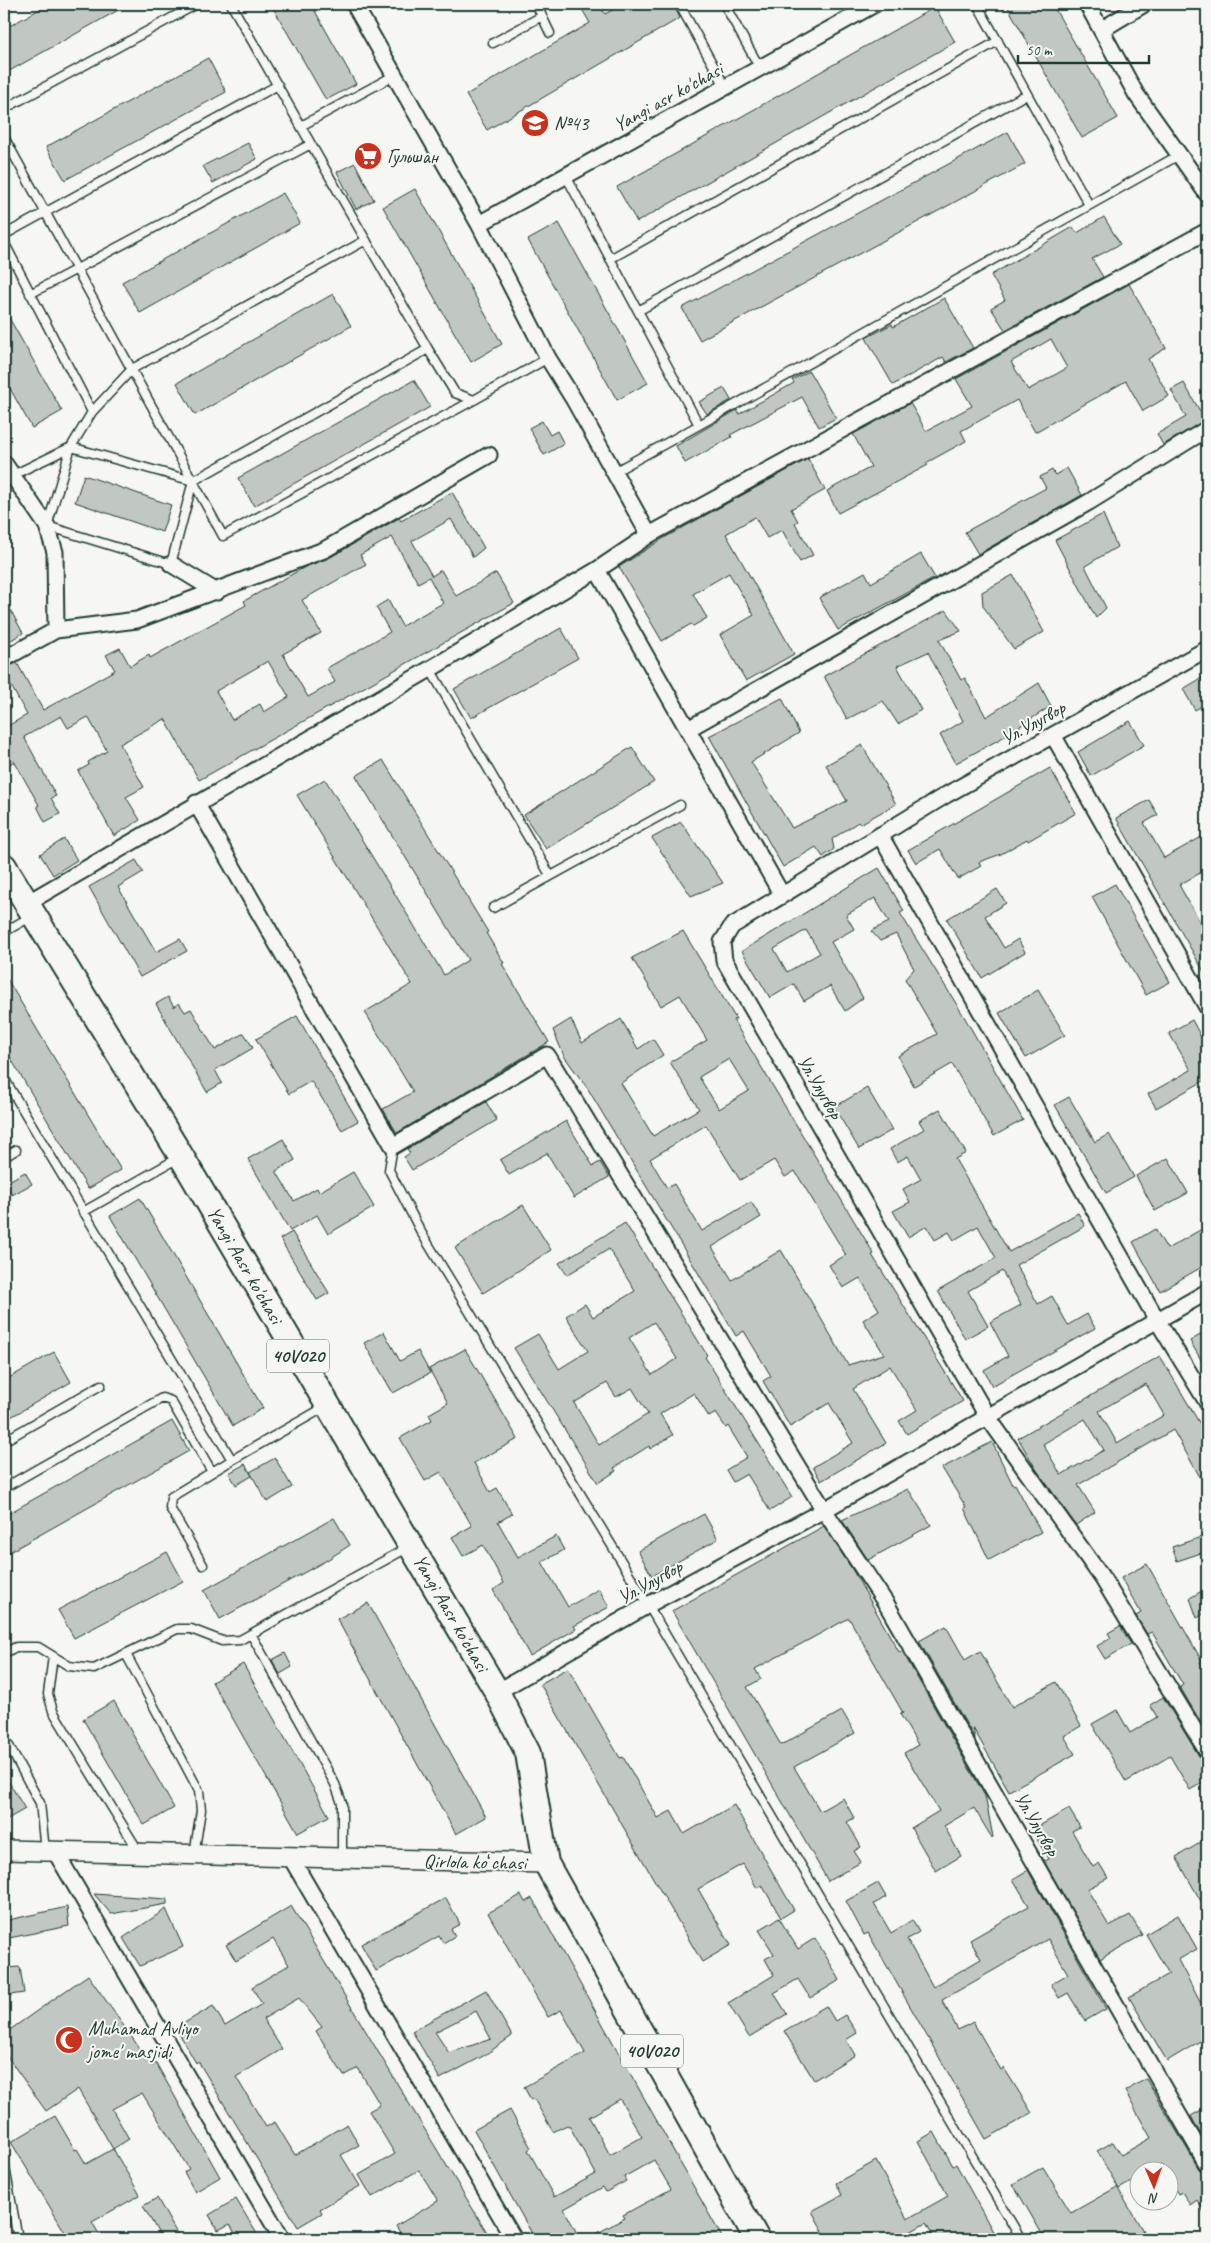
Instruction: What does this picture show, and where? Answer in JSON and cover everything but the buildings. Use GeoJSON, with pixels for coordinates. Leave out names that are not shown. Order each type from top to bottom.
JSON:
{"type":"FeatureCollection","features":[{"type":"Feature","properties":{"kind":"main road","name":"Yangi Aasr ko'chasi"},"geometry":{"type":"LineString","coordinates":[[4,866],[181,1156],[497,1692],[528,1753],[546,1864]]}},
{"type":"Feature","properties":{"kind":"main road","name":"Qirlola koʻchasi"},"geometry":{"type":"LineString","coordinates":[[546,1864],[757,2239]]}},
{"type":"Feature","properties":{"kind":"street"},"geometry":{"type":"LineString","coordinates":[[354,4],[479,224],[548,358],[649,535]]}},
{"type":"Feature","properties":{"kind":"street","name":"Yangi asr ko'chasi"},"geometry":{"type":"LineString","coordinates":[[479,224],[875,4]]}},
{"type":"Feature","properties":{"kind":"street"},"geometry":{"type":"LineString","coordinates":[[1087,4],[1136,94],[1207,194]]}},
{"type":"Feature","properties":{"kind":"street"},"geometry":{"type":"LineString","coordinates":[[1101,30],[1144,4]]}},
{"type":"Feature","properties":{"kind":"street"},"geometry":{"type":"LineString","coordinates":[[30,909],[196,803],[430,669],[597,570],[649,535],[1207,231]]}},
{"type":"Feature","properties":{"kind":"street"},"geometry":{"type":"LineString","coordinates":[[688,729],[1081,506],[1207,429]]}},
{"type":"Feature","properties":{"kind":"street"},"geometry":{"type":"LineString","coordinates":[[4,660],[56,630],[137,620],[217,592],[324,550],[490,455]]}},
{"type":"Feature","properties":{"kind":"street"},"geometry":{"type":"LineString","coordinates":[[7,470],[47,526],[54,552],[56,630]]}},
{"type":"Feature","properties":{"kind":"street"},"geometry":{"type":"LineString","coordinates":[[171,564],[217,592]]}},
{"type":"Feature","properties":{"kind":"street"},"geometry":{"type":"LineString","coordinates":[[597,570],[782,895]]}},
{"type":"Feature","properties":{"kind":"street","name":"Ул.Улугвор"},"geometry":{"type":"LineString","coordinates":[[1207,649],[946,795],[732,926],[722,942],[724,960],[986,1416],[1102,1579],[1207,1751]]}},
{"type":"Feature","properties":{"kind":"street"},"geometry":{"type":"LineString","coordinates":[[1053,735],[1207,1007]]}},
{"type":"Feature","properties":{"kind":"street"},"geometry":{"type":"LineString","coordinates":[[196,803],[393,1146]]}},
{"type":"Feature","properties":{"kind":"street"},"geometry":{"type":"LineString","coordinates":[[880,836],[1157,1320],[1207,1402]]}},
{"type":"Feature","properties":{"kind":"street","name":"Ул.Улугвор"},"geometry":{"type":"LineString","coordinates":[[393,1146],[547,1055],[824,1510],[892,1613],[1207,2164]]}},
{"type":"Feature","properties":{"kind":"street","name":"Ул.Улугвор"},"geometry":{"type":"LineString","coordinates":[[497,1692],[648,1605],[824,1510],[986,1416],[1207,1292]]}},
{"type":"Feature","properties":{"kind":"street","name":"Qirlola koʻchasi"},"geometry":{"type":"LineString","coordinates":[[4,1850],[546,1864]]}},
{"type":"Feature","properties":{"kind":"street"},"geometry":{"type":"LineString","coordinates":[[50,1851],[282,2239]]}},
{"type":"Feature","properties":{"kind":"street"},"geometry":{"type":"LineString","coordinates":[[291,1858],[514,2239]]}},
{"type":"Feature","properties":{"kind":"lane"},"geometry":{"type":"LineString","coordinates":[[4,109],[197,4]]}},
{"type":"Feature","properties":{"kind":"lane"},"geometry":{"type":"LineString","coordinates":[[231,4],[428,349],[455,393],[474,400]]}},
{"type":"Feature","properties":{"kind":"lane"},"geometry":{"type":"LineString","coordinates":[[536,4],[550,33]]}},
{"type":"Feature","properties":{"kind":"lane"},"geometry":{"type":"LineString","coordinates":[[679,4],[726,88]]}},
{"type":"Feature","properties":{"kind":"lane"},"geometry":{"type":"LineString","coordinates":[[724,4],[760,68]]}},
{"type":"Feature","properties":{"kind":"lane"},"geometry":{"type":"LineString","coordinates":[[977,4],[1089,205]]}},
{"type":"Feature","properties":{"kind":"lane"},"geometry":{"type":"LineString","coordinates":[[493,44],[542,16]]}},
{"type":"Feature","properties":{"kind":"lane"},"geometry":{"type":"LineString","coordinates":[[610,259],[998,41]]}},
{"type":"Feature","properties":{"kind":"lane"},"geometry":{"type":"LineString","coordinates":[[301,126],[395,75]]}},
{"type":"Feature","properties":{"kind":"lane"},"geometry":{"type":"LineString","coordinates":[[4,235],[278,85]]}},
{"type":"Feature","properties":{"kind":"lane"},"geometry":{"type":"LineString","coordinates":[[638,311],[1027,94]]}},
{"type":"Feature","properties":{"kind":"lane"},"geometry":{"type":"LineString","coordinates":[[4,137],[223,536],[548,358]]}},
{"type":"Feature","properties":{"kind":"lane"},"geometry":{"type":"LineString","coordinates":[[30,294],[311,144]]}},
{"type":"Feature","properties":{"kind":"lane"},"geometry":{"type":"LineString","coordinates":[[614,472],[1179,155]]}},
{"type":"Feature","properties":{"kind":"lane"},"geometry":{"type":"LineString","coordinates":[[566,176],[698,425]]}},
{"type":"Feature","properties":{"kind":"lane"},"geometry":{"type":"LineString","coordinates":[[366,240],[132,369],[92,412],[71,447],[47,526],[171,564],[193,482],[428,349]]}},
{"type":"Feature","properties":{"kind":"lane"},"geometry":{"type":"LineString","coordinates":[[4,242],[92,412]]}},
{"type":"Feature","properties":{"kind":"lane"},"geometry":{"type":"LineString","coordinates":[[7,470],[71,447],[193,482]]}},
{"type":"Feature","properties":{"kind":"lane"},"geometry":{"type":"LineString","coordinates":[[430,669],[550,875]]}},
{"type":"Feature","properties":{"kind":"lane"},"geometry":{"type":"LineString","coordinates":[[493,908],[680,805]]}},
{"type":"Feature","properties":{"kind":"lane"},"geometry":{"type":"LineString","coordinates":[[4,932],[30,909]]}},
{"type":"Feature","properties":{"kind":"lane"},"geometry":{"type":"LineString","coordinates":[[4,1078],[232,1460]]}},
{"type":"Feature","properties":{"kind":"lane"},"geometry":{"type":"LineString","coordinates":[[393,1146],[389,1170],[422,1232],[648,1605],[1020,2239]]}},
{"type":"Feature","properties":{"kind":"lane"},"geometry":{"type":"LineString","coordinates":[[4,1157],[16,1150]]}},
{"type":"Feature","properties":{"kind":"lane"},"geometry":{"type":"LineString","coordinates":[[83,1212],[181,1156]]}},
{"type":"Feature","properties":{"kind":"lane"},"geometry":{"type":"LineString","coordinates":[[4,1441],[101,1385]]}},
{"type":"Feature","properties":{"kind":"lane"},"geometry":{"type":"LineString","coordinates":[[4,1488],[162,1398],[171,1401],[212,1472]]}},
{"type":"Feature","properties":{"kind":"lane"},"geometry":{"type":"LineString","coordinates":[[203,1565],[170,1508],[171,1498],[232,1460],[327,1406]]}},
{"type":"Feature","properties":{"kind":"lane"},"geometry":{"type":"LineString","coordinates":[[4,1653],[16,1647],[38,1647],[69,1666],[94,1669],[177,1629],[191,1629],[222,1641],[240,1640],[412,1546]]}},
{"type":"Feature","properties":{"kind":"lane"},"geometry":{"type":"LineString","coordinates":[[251,1634],[335,1784],[342,1803],[342,1859]]}},
{"type":"Feature","properties":{"kind":"lane"},"geometry":{"type":"LineString","coordinates":[[126,1654],[199,1791],[201,1810],[194,1855]]}},
{"type":"Feature","properties":{"kind":"lane"},"geometry":{"type":"LineString","coordinates":[[53,1656],[48,1694],[53,1711],[140,1854]]}},
{"type":"Feature","properties":{"kind":"lane"},"geometry":{"type":"LineString","coordinates":[[4,1737],[40,1803],[50,1851]]}},
{"type":"Feature","properties":{"kind":"lane"},"geometry":{"type":"LineString","coordinates":[[4,2162],[18,2239]]}},
{"type":"Feature","properties":{"kind":"place","name":"№43"},"geometry":{"type":"Point","coordinates":[535,123]}},
{"type":"Feature","properties":{"kind":"place","name":"Гульшан"},"geometry":{"type":"Point","coordinates":[368,156]}},
{"type":"Feature","properties":{"kind":"place","name":"Muhamad Avliyo jome' masjidi"},"geometry":{"type":"Point","coordinates":[69,2040]}}]}
